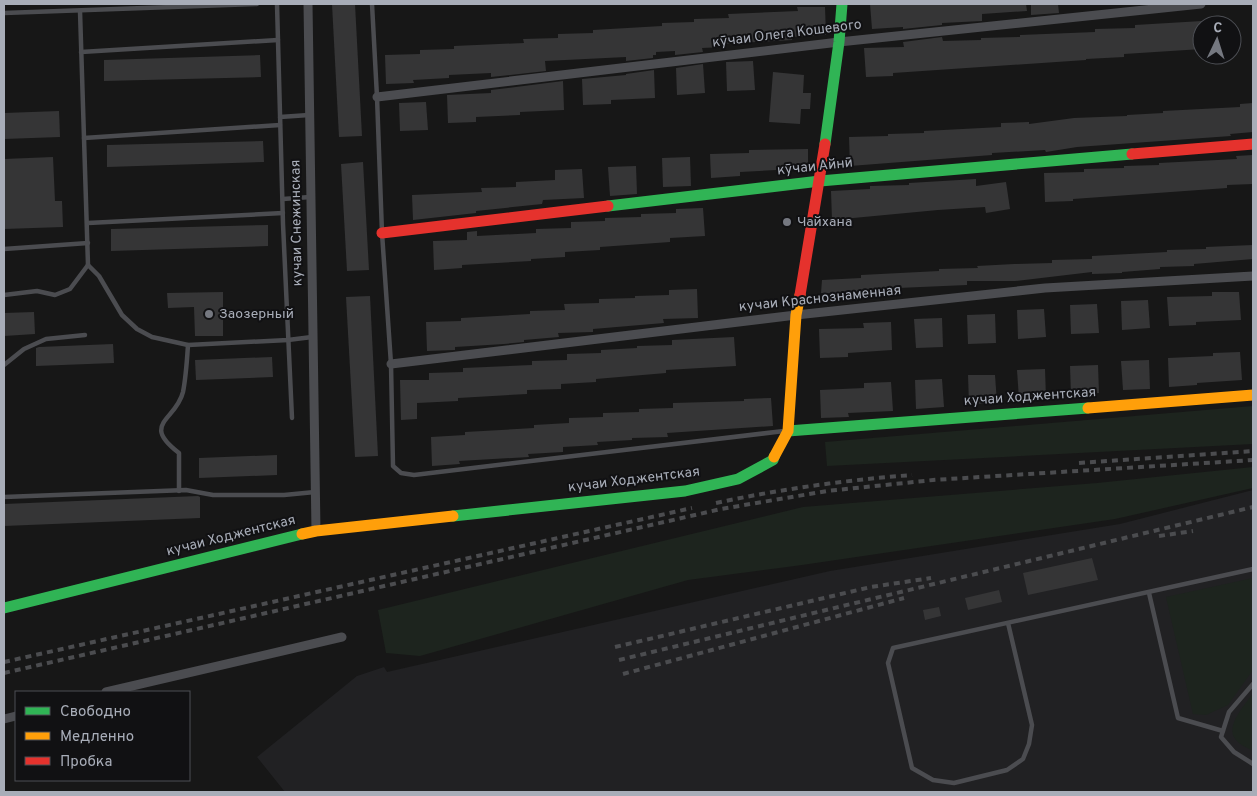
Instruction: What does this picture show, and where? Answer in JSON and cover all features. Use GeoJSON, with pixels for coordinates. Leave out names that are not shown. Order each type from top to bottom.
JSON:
{"type":"FeatureCollection","features":[{"type":"Feature","properties":{"kind":"main road"},"geometry":{"type":"LineString","coordinates":[[788,431],[796,315],[820,181],[839,42],[842,4]]}},
{"type":"Feature","properties":{"kind":"main road","name":"кӯчаи Айнӣ"},"geometry":{"type":"LineString","coordinates":[[382,233],[820,181],[1253,144]]}},
{"type":"Feature","properties":{"kind":"main road","name":"кучаи Ходжентская"},"geometry":{"type":"LineString","coordinates":[[4,608],[316,531],[685,491],[738,479],[774,460],[788,431],[1253,395]]}},
{"type":"Feature","properties":{"kind":"street","name":"кучаи Снежинская"},"geometry":{"type":"LineString","coordinates":[[308,4],[316,531]]}},
{"type":"Feature","properties":{"kind":"street","name":"кӯчаи Олега Кошевого"},"geometry":{"type":"LineString","coordinates":[[377,97],[839,42],[1200,4]]}},
{"type":"Feature","properties":{"kind":"street","name":"кучаи Краснознаменная"},"geometry":{"type":"LineString","coordinates":[[391,364],[796,315],[1045,288],[1253,276]]}},
{"type":"Feature","properties":{"kind":"street"},"geometry":{"type":"LineString","coordinates":[[110,691],[342,637]]}},
{"type":"Feature","properties":{"kind":"lane"},"geometry":{"type":"LineString","coordinates":[[4,13],[257,4]]}},
{"type":"Feature","properties":{"kind":"lane"},"geometry":{"type":"LineString","coordinates":[[277,4],[283,213],[292,418]]}},
{"type":"Feature","properties":{"kind":"lane"},"geometry":{"type":"LineString","coordinates":[[372,4],[382,233],[391,364],[393,466],[401,473],[414,475],[788,431]]}},
{"type":"Feature","properties":{"kind":"lane"},"geometry":{"type":"LineString","coordinates":[[4,295],[37,291],[55,295],[70,289],[88,266],[80,10]]}},
{"type":"Feature","properties":{"kind":"lane"},"geometry":{"type":"LineString","coordinates":[[81,52],[278,40]]}},
{"type":"Feature","properties":{"kind":"lane"},"geometry":{"type":"LineString","coordinates":[[280,117],[309,115]]}},
{"type":"Feature","properties":{"kind":"lane"},"geometry":{"type":"LineString","coordinates":[[84,138],[280,125]]}},
{"type":"Feature","properties":{"kind":"lane"},"geometry":{"type":"LineString","coordinates":[[283,199],[310,197]]}},
{"type":"Feature","properties":{"kind":"lane"},"geometry":{"type":"LineString","coordinates":[[88,223],[283,213]]}},
{"type":"Feature","properties":{"kind":"lane"},"geometry":{"type":"LineString","coordinates":[[4,249],[88,244]]}},
{"type":"Feature","properties":{"kind":"lane"},"geometry":{"type":"LineString","coordinates":[[88,266],[99,276],[122,315],[137,330],[152,337],[188,345],[312,337]]}},
{"type":"Feature","properties":{"kind":"lane"},"geometry":{"type":"LineString","coordinates":[[4,365],[24,349],[46,339],[85,336]]}},
{"type":"Feature","properties":{"kind":"lane"},"geometry":{"type":"LineString","coordinates":[[179,491],[179,454],[166,444],[161,434],[162,423],[182,394],[188,345]]}},
{"type":"Feature","properties":{"kind":"lane"},"geometry":{"type":"LineString","coordinates":[[4,498],[186,490],[214,496],[284,495],[315,492]]}},
{"type":"Feature","properties":{"kind":"lane"},"geometry":{"type":"LineString","coordinates":[[1008,623],[1032,725],[1029,744],[1023,759],[1007,770],[981,778],[954,784],[933,780],[912,768],[888,664],[893,648],[1253,569]]}},
{"type":"Feature","properties":{"kind":"lane"},"geometry":{"type":"LineString","coordinates":[[1149,592],[1178,718],[1223,732]]}},
{"type":"Feature","properties":{"kind":"lane"},"geometry":{"type":"LineString","coordinates":[[1253,684],[1229,712],[1221,737],[1234,752],[1253,764]]}},
{"type":"Feature","properties":{"kind":"shaded area"},"geometry":{"type":"Polygon","coordinates":[[[1253,406],[1253,444],[827,466],[825,442],[1253,406]]]}},
{"type":"Feature","properties":{"kind":"shaded area"},"geometry":{"type":"Polygon","coordinates":[[[1253,467],[1253,488],[1115,519],[688,580],[420,656],[386,653],[378,610],[803,507],[1097,483],[1253,467]]]}},
{"type":"Feature","properties":{"kind":"shaded area"},"geometry":{"type":"Polygon","coordinates":[[[1253,490],[1253,792],[285,792],[257,757],[357,676],[384,667],[387,672],[830,571],[1120,524],[1253,490]]]}},
{"type":"Feature","properties":{"kind":"shaded area"},"geometry":{"type":"Polygon","coordinates":[[[1253,578],[1253,670],[1228,705],[1206,715],[1193,714],[1166,597],[1253,578]]]}},
{"type":"Feature","properties":{"kind":"shaded area"},"geometry":{"type":"Polygon","coordinates":[[[1253,693],[1253,751],[1236,740],[1233,728],[1237,715],[1253,693]]]}},
{"type":"Feature","properties":{"kind":"building"},"geometry":{"type":"Polygon","coordinates":[[[332,4],[355,4],[362,136],[339,137],[332,4]]]}},
{"type":"Feature","properties":{"kind":"building"},"geometry":{"type":"Polygon","coordinates":[[[870,4],[1026,4],[1027,11],[982,14],[982,21],[942,23],[942,25],[903,29],[903,27],[872,29],[870,4]]]}},
{"type":"Feature","properties":{"kind":"building"},"geometry":{"type":"Polygon","coordinates":[[[1031,4],[1058,4],[1059,13],[1031,15],[1031,4]]]}},
{"type":"Feature","properties":{"kind":"building"},"geometry":{"type":"Polygon","coordinates":[[[797,7],[825,7],[826,35],[792,37],[792,40],[723,44],[723,47],[702,48],[703,52],[675,55],[675,51],[656,52],[653,58],[626,61],[626,57],[545,61],[546,71],[491,77],[491,73],[449,75],[449,78],[413,80],[414,83],[386,84],[385,55],[420,54],[420,50],[454,49],[454,46],[524,43],[523,39],[558,38],[558,34],[593,33],[593,30],[662,26],[662,23],[694,22],[694,19],[729,18],[728,14],[798,11],[797,7]]]}},
{"type":"Feature","properties":{"kind":"building"},"geometry":{"type":"Polygon","coordinates":[[[1192,22],[1192,50],[1124,54],[1124,57],[1086,60],[893,73],[893,76],[866,77],[864,48],[904,47],[903,42],[942,37],[943,41],[981,40],[981,38],[1020,37],[1020,35],[1095,32],[1095,29],[1135,28],[1135,25],[1192,22]]]}},
{"type":"Feature","properties":{"kind":"building"},"geometry":{"type":"Polygon","coordinates":[[[260,55],[261,77],[104,81],[104,60],[260,55]]]}},
{"type":"Feature","properties":{"kind":"building"},"geometry":{"type":"Polygon","coordinates":[[[753,61],[755,90],[727,91],[726,62],[753,61]]]}},
{"type":"Feature","properties":{"kind":"building"},"geometry":{"type":"Polygon","coordinates":[[[703,64],[705,93],[677,95],[676,68],[703,64]]]}},
{"type":"Feature","properties":{"kind":"building"},"geometry":{"type":"Polygon","coordinates":[[[654,70],[655,98],[611,100],[611,104],[583,105],[582,79],[654,70]]]}},
{"type":"Feature","properties":{"kind":"building"},"geometry":{"type":"Polygon","coordinates":[[[773,72],[804,75],[803,93],[811,93],[810,109],[801,109],[800,124],[769,122],[773,72]]]}},
{"type":"Feature","properties":{"kind":"building"},"geometry":{"type":"Polygon","coordinates":[[[563,81],[564,110],[520,112],[520,115],[476,117],[476,122],[448,123],[447,95],[491,93],[491,90],[563,81]]]}},
{"type":"Feature","properties":{"kind":"building"},"geometry":{"type":"Polygon","coordinates":[[[426,102],[428,130],[400,131],[399,103],[426,102]]]}},
{"type":"Feature","properties":{"kind":"building"},"geometry":{"type":"Polygon","coordinates":[[[1253,103],[1253,132],[1230,134],[1231,136],[1077,147],[1046,152],[1045,150],[992,153],[992,155],[850,166],[849,137],[888,136],[888,134],[924,133],[924,131],[1001,127],[1001,123],[1029,122],[1029,124],[1074,118],[1127,116],[1163,113],[1163,111],[1240,107],[1240,104],[1253,103]]]}},
{"type":"Feature","properties":{"kind":"building"},"geometry":{"type":"Polygon","coordinates":[[[59,111],[60,137],[4,139],[4,113],[59,111]]]}},
{"type":"Feature","properties":{"kind":"building"},"geometry":{"type":"Polygon","coordinates":[[[263,141],[264,162],[107,167],[107,145],[263,141]]]}},
{"type":"Feature","properties":{"kind":"building"},"geometry":{"type":"Polygon","coordinates":[[[808,149],[808,163],[776,170],[740,172],[740,176],[711,178],[710,154],[749,153],[749,150],[808,149]]]}},
{"type":"Feature","properties":{"kind":"building"},"geometry":{"type":"Polygon","coordinates":[[[1253,155],[1253,184],[1227,185],[1227,188],[1045,202],[1044,173],[1084,172],[1084,169],[1124,168],[1124,166],[1159,165],[1159,163],[1237,159],[1236,156],[1253,155]]]}},
{"type":"Feature","properties":{"kind":"building"},"geometry":{"type":"Polygon","coordinates":[[[53,157],[55,201],[62,201],[63,227],[4,229],[4,159],[53,157]]]}},
{"type":"Feature","properties":{"kind":"building"},"geometry":{"type":"Polygon","coordinates":[[[690,157],[691,186],[663,187],[662,158],[690,157]]]}},
{"type":"Feature","properties":{"kind":"building"},"geometry":{"type":"Polygon","coordinates":[[[363,162],[369,270],[347,271],[341,164],[363,162]]]}},
{"type":"Feature","properties":{"kind":"building"},"geometry":{"type":"Polygon","coordinates":[[[636,166],[637,194],[610,196],[608,167],[636,166]]]}},
{"type":"Feature","properties":{"kind":"building"},"geometry":{"type":"Polygon","coordinates":[[[582,169],[584,198],[543,200],[542,204],[413,220],[412,195],[482,192],[481,188],[516,187],[516,182],[555,180],[555,170],[582,169]]]}},
{"type":"Feature","properties":{"kind":"building"},"geometry":{"type":"Polygon","coordinates":[[[976,179],[976,186],[1006,182],[1010,209],[986,213],[985,207],[832,220],[831,191],[870,189],[870,186],[909,185],[909,183],[976,179]]]}},
{"type":"Feature","properties":{"kind":"building"},"geometry":{"type":"Polygon","coordinates":[[[703,208],[705,236],[670,238],[670,242],[600,247],[600,250],[565,252],[565,257],[462,265],[462,268],[434,270],[433,241],[467,240],[467,232],[477,231],[477,236],[536,233],[536,229],[571,228],[571,222],[605,221],[605,218],[641,217],[641,214],[676,213],[676,209],[703,208]]]}},
{"type":"Feature","properties":{"kind":"building"},"geometry":{"type":"Polygon","coordinates":[[[268,225],[268,246],[111,251],[111,229],[268,225]]]}},
{"type":"Feature","properties":{"kind":"building"},"geometry":{"type":"Polygon","coordinates":[[[1253,245],[1253,259],[1194,264],[1194,266],[1160,267],[1160,269],[1122,273],[1092,274],[1092,272],[1015,281],[967,281],[967,285],[898,288],[857,294],[821,293],[822,280],[861,278],[861,275],[978,268],[977,266],[1052,263],[1052,260],[1092,259],[1092,256],[1253,245]]]}},
{"type":"Feature","properties":{"kind":"building"},"geometry":{"type":"Polygon","coordinates":[[[697,289],[698,318],[663,319],[664,323],[593,329],[593,332],[558,333],[559,337],[524,340],[524,342],[455,347],[455,350],[427,351],[426,322],[461,321],[461,318],[530,314],[530,311],[565,310],[564,304],[599,303],[599,299],[669,295],[669,290],[697,289]]]}},
{"type":"Feature","properties":{"kind":"building","name":"Заозерный"},"geometry":{"type":"Polygon","coordinates":[[[223,292],[223,336],[195,336],[194,307],[168,308],[167,293],[223,292]]]}},
{"type":"Feature","properties":{"kind":"building"},"geometry":{"type":"Polygon","coordinates":[[[1212,292],[1239,292],[1241,320],[1196,322],[1196,325],[1169,326],[1167,297],[1212,296],[1212,292]]]}},
{"type":"Feature","properties":{"kind":"building"},"geometry":{"type":"Polygon","coordinates":[[[370,296],[378,456],[355,457],[346,297],[370,296]]]}},
{"type":"Feature","properties":{"kind":"building"},"geometry":{"type":"Polygon","coordinates":[[[1148,300],[1150,328],[1122,330],[1121,301],[1148,300]]]}},
{"type":"Feature","properties":{"kind":"building"},"geometry":{"type":"Polygon","coordinates":[[[1097,304],[1099,333],[1071,334],[1070,305],[1097,304]]]}},
{"type":"Feature","properties":{"kind":"building"},"geometry":{"type":"Polygon","coordinates":[[[1044,309],[1046,337],[1018,339],[1017,310],[1044,309]]]}},
{"type":"Feature","properties":{"kind":"building"},"geometry":{"type":"Polygon","coordinates":[[[34,312],[35,334],[4,336],[4,313],[34,312]]]}},
{"type":"Feature","properties":{"kind":"building"},"geometry":{"type":"Polygon","coordinates":[[[995,314],[996,343],[968,344],[967,315],[995,314]]]}},
{"type":"Feature","properties":{"kind":"building"},"geometry":{"type":"Polygon","coordinates":[[[942,318],[943,347],[916,348],[914,319],[942,318]]]}},
{"type":"Feature","properties":{"kind":"building"},"geometry":{"type":"Polygon","coordinates":[[[891,322],[892,350],[848,353],[848,357],[820,358],[819,329],[864,328],[863,323],[891,322]]]}},
{"type":"Feature","properties":{"kind":"building"},"geometry":{"type":"Polygon","coordinates":[[[734,337],[736,366],[666,370],[666,373],[596,379],[596,382],[561,384],[561,389],[527,390],[527,394],[458,398],[458,401],[417,403],[417,419],[401,420],[400,380],[429,380],[429,373],[463,372],[463,368],[532,365],[532,361],[567,360],[567,354],[601,353],[601,350],[637,348],[637,346],[672,345],[672,340],[734,337]]]}},
{"type":"Feature","properties":{"kind":"building"},"geometry":{"type":"Polygon","coordinates":[[[113,344],[114,363],[36,366],[36,348],[39,347],[113,344]]]}},
{"type":"Feature","properties":{"kind":"building"},"geometry":{"type":"Polygon","coordinates":[[[1240,352],[1242,380],[1169,387],[1168,358],[1213,356],[1213,353],[1240,352]]]}},
{"type":"Feature","properties":{"kind":"building"},"geometry":{"type":"Polygon","coordinates":[[[272,357],[273,377],[196,380],[195,360],[272,357]]]}},
{"type":"Feature","properties":{"kind":"building"},"geometry":{"type":"Polygon","coordinates":[[[1149,360],[1150,389],[1123,390],[1121,361],[1149,360]]]}},
{"type":"Feature","properties":{"kind":"building"},"geometry":{"type":"Polygon","coordinates":[[[1098,365],[1099,393],[1071,395],[1070,366],[1098,365]]]}},
{"type":"Feature","properties":{"kind":"building"},"geometry":{"type":"Polygon","coordinates":[[[1045,369],[1046,398],[1019,399],[1017,370],[1045,369]]]}},
{"type":"Feature","properties":{"kind":"building"},"geometry":{"type":"Polygon","coordinates":[[[968,375],[995,375],[997,403],[969,404],[968,375]]]}},
{"type":"Feature","properties":{"kind":"building"},"geometry":{"type":"Polygon","coordinates":[[[942,379],[944,407],[916,409],[915,380],[942,379]]]}},
{"type":"Feature","properties":{"kind":"building"},"geometry":{"type":"Polygon","coordinates":[[[891,382],[893,411],[848,413],[849,417],[821,418],[820,390],[864,388],[864,383],[891,382]]]}},
{"type":"Feature","properties":{"kind":"building"},"geometry":{"type":"Polygon","coordinates":[[[771,398],[773,426],[667,433],[668,437],[632,438],[632,440],[597,442],[598,445],[563,447],[563,452],[528,454],[529,457],[459,461],[460,464],[432,466],[431,437],[465,435],[465,432],[534,428],[534,425],[569,423],[569,418],[603,417],[603,413],[639,412],[639,409],[673,408],[673,403],[744,401],[744,399],[771,398]]]}},
{"type":"Feature","properties":{"kind":"building"},"geometry":{"type":"Polygon","coordinates":[[[277,455],[277,475],[199,478],[199,458],[277,455]]]}},
{"type":"Feature","properties":{"kind":"building"},"geometry":{"type":"Polygon","coordinates":[[[200,497],[200,518],[4,526],[4,504],[200,497]]]}},
{"type":"Feature","properties":{"kind":"building"},"geometry":{"type":"Polygon","coordinates":[[[1092,558],[1098,580],[1028,595],[1023,573],[1092,558]]]}},
{"type":"Feature","properties":{"kind":"building"},"geometry":{"type":"Polygon","coordinates":[[[999,590],[1002,602],[968,610],[965,598],[999,590]]]}},
{"type":"Feature","properties":{"kind":"building"},"geometry":{"type":"Polygon","coordinates":[[[939,607],[941,616],[925,620],[923,610],[939,607]]]}},
{"type":"Feature","properties":{"kind":"railway"},"geometry":{"type":"LineString","coordinates":[[1079,463],[1253,451]]}},
{"type":"Feature","properties":{"kind":"railway"},"geometry":{"type":"LineString","coordinates":[[4,673],[721,509],[827,491],[933,480],[1253,460]]}},
{"type":"Feature","properties":{"kind":"railway"},"geometry":{"type":"LineString","coordinates":[[716,503],[765,493],[912,475]]}},
{"type":"Feature","properties":{"kind":"railway"},"geometry":{"type":"LineString","coordinates":[[619,660],[1253,507]]}},
{"type":"Feature","properties":{"kind":"railway"},"geometry":{"type":"LineString","coordinates":[[4,662],[692,508]]}},
{"type":"Feature","properties":{"kind":"railway"},"geometry":{"type":"LineString","coordinates":[[1159,536],[1193,531]]}},
{"type":"Feature","properties":{"kind":"railway"},"geometry":{"type":"LineString","coordinates":[[615,647],[871,587],[931,578]]}},
{"type":"Feature","properties":{"kind":"railway"},"geometry":{"type":"LineString","coordinates":[[623,674],[904,598]]}},
{"type":"Feature","properties":{"kind":"traffic: fast"},"geometry":{"type":"LineString","coordinates":[[825,144],[839,42],[842,4]]}},
{"type":"Feature","properties":{"kind":"traffic: fast"},"geometry":{"type":"LineString","coordinates":[[608,206],[820,181],[1132,154]]}},
{"type":"Feature","properties":{"kind":"traffic: fast"},"geometry":{"type":"LineString","coordinates":[[788,431],[1088,408]]}},
{"type":"Feature","properties":{"kind":"traffic: fast"},"geometry":{"type":"LineString","coordinates":[[453,516],[685,491],[738,479],[773,460],[774,457]]}},
{"type":"Feature","properties":{"kind":"traffic: fast"},"geometry":{"type":"LineString","coordinates":[[4,608],[302,534]]}},
{"type":"Feature","properties":{"kind":"traffic: slow"},"geometry":{"type":"LineString","coordinates":[[774,457],[788,431],[796,315],[800,295]]}},
{"type":"Feature","properties":{"kind":"traffic: slow"},"geometry":{"type":"LineString","coordinates":[[1088,408],[1253,395]]}},
{"type":"Feature","properties":{"kind":"traffic: slow"},"geometry":{"type":"LineString","coordinates":[[302,534],[453,516]]}},
{"type":"Feature","properties":{"kind":"traffic: jam"},"geometry":{"type":"LineString","coordinates":[[800,295],[825,144]]}},
{"type":"Feature","properties":{"kind":"traffic: jam"},"geometry":{"type":"LineString","coordinates":[[1132,154],[1253,144]]}},
{"type":"Feature","properties":{"kind":"traffic: jam"},"geometry":{"type":"LineString","coordinates":[[382,233],[608,206]]}},
{"type":"Feature","properties":{"kind":"place","name":"Чайхана"},"geometry":{"type":"Point","coordinates":[787,222]}},
{"type":"Feature","properties":{"kind":"place","name":"Заозерный"},"geometry":{"type":"Point","coordinates":[209,314]}}]}
